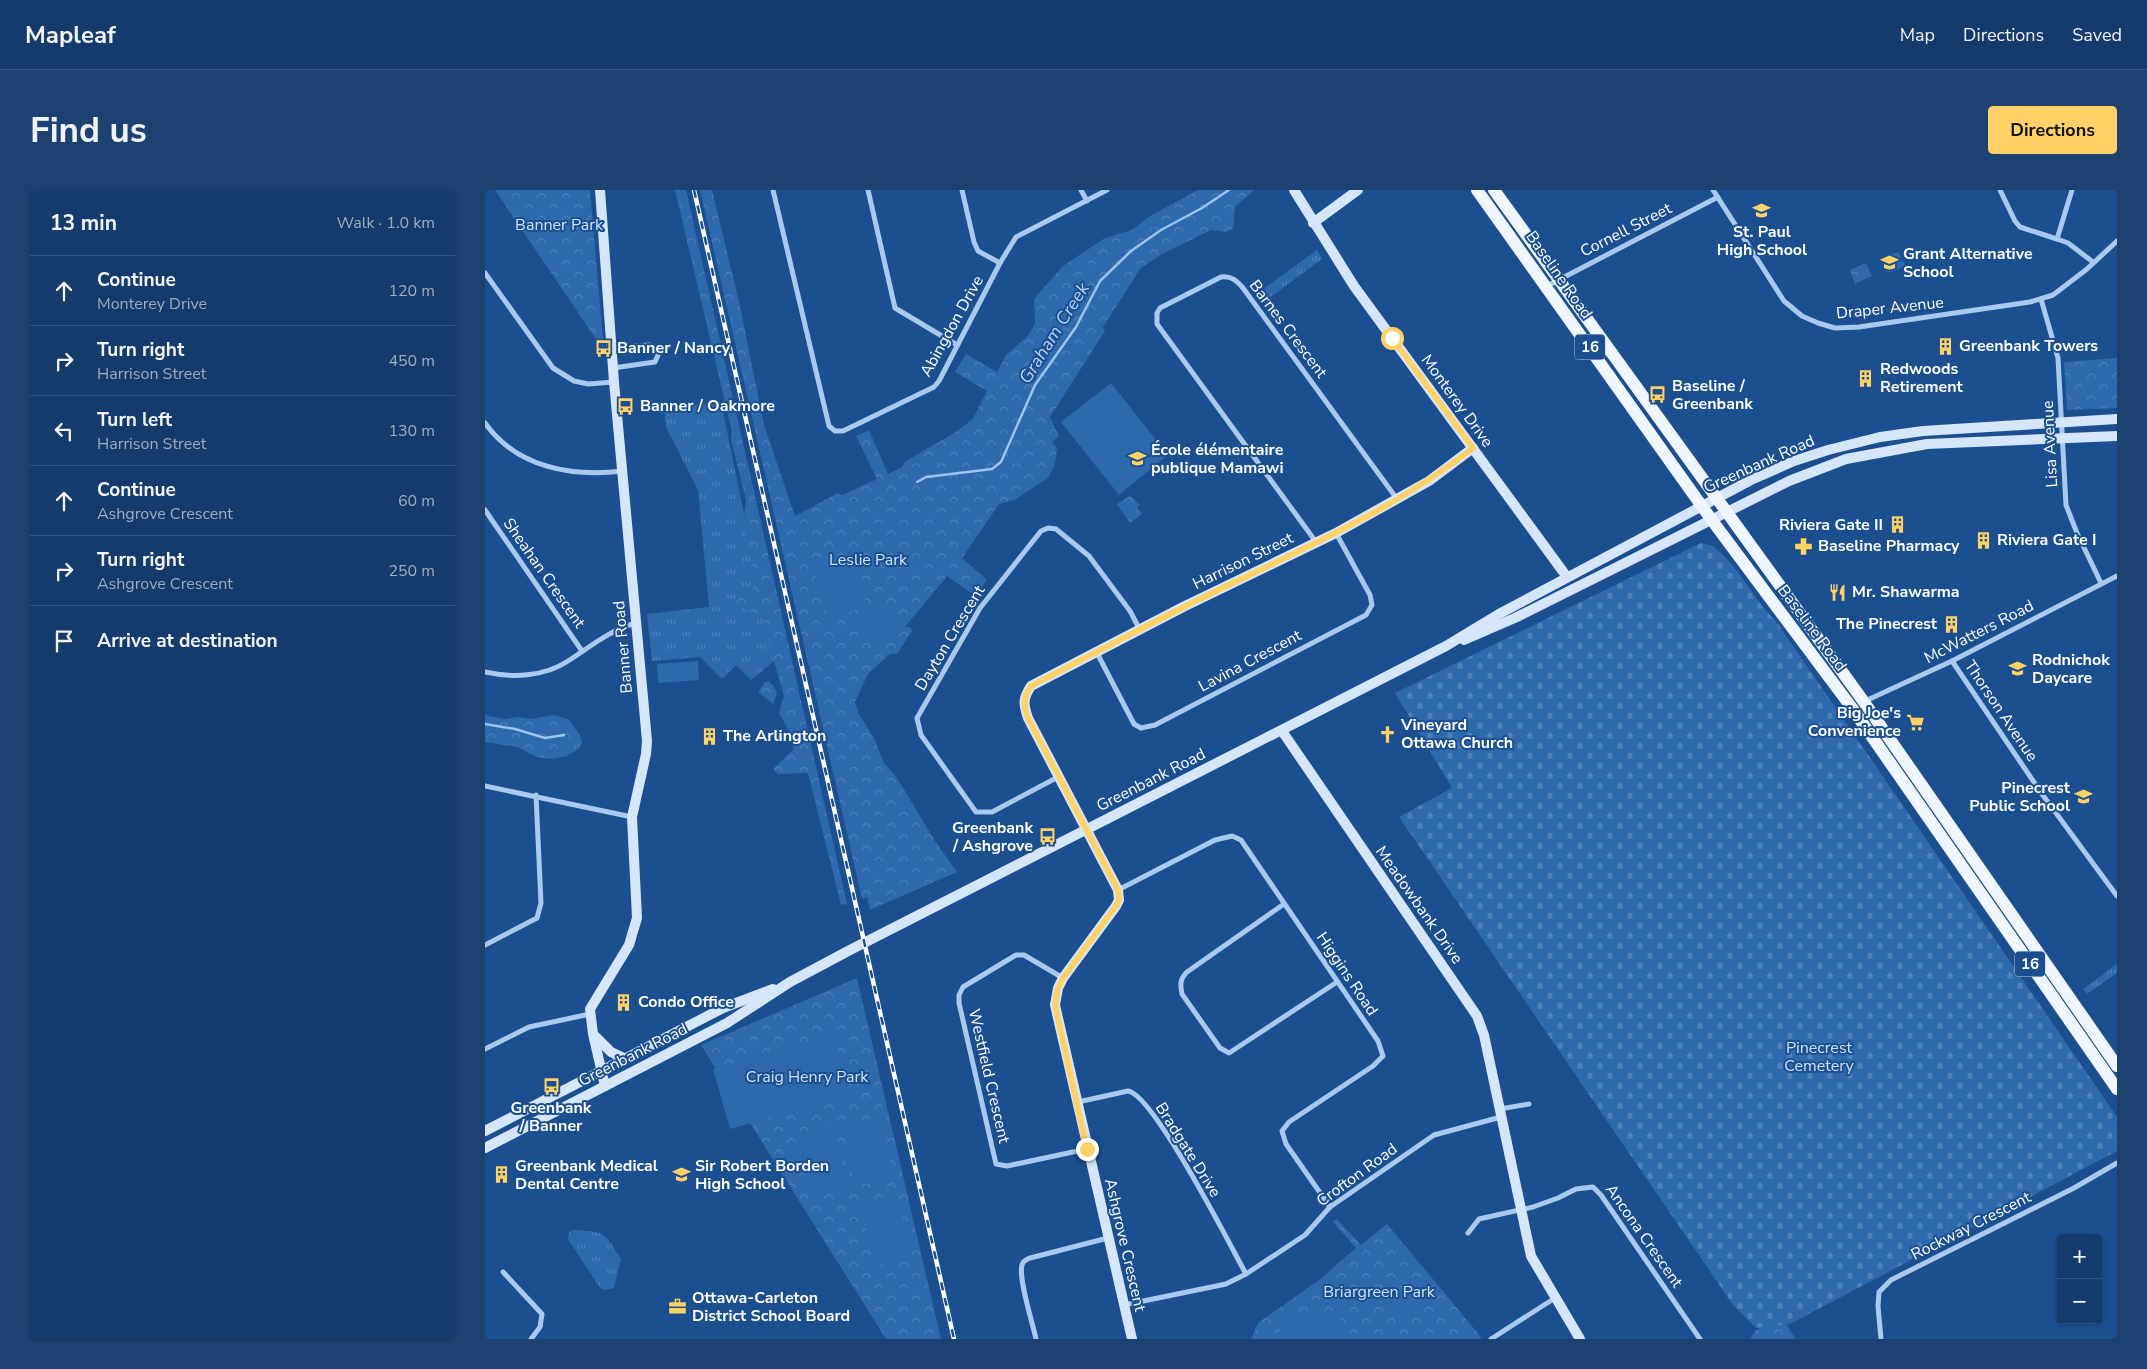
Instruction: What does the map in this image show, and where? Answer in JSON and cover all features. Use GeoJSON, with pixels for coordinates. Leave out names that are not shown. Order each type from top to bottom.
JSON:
{"type":"FeatureCollection","features":[{"type":"Feature","properties":{"kind":"main road","name":"Baseline Road"},"geometry":{"type":"LineString","coordinates":[[1477,190],[1711,519],[1852,708],[2117,1089]]}},
{"type":"Feature","properties":{"kind":"main road","name":"Baseline Road"},"geometry":{"type":"LineString","coordinates":[[1494,190],[1728,511],[1784,593],[1864,702],[2117,1066]]}},
{"type":"Feature","properties":{"kind":"street","name":"Banner Road"},"geometry":{"type":"LineString","coordinates":[[600,190],[611,348],[647,741],[646,754],[632,817],[637,918],[634,933],[615,970],[591,1006],[593,1034],[605,1086]]}},
{"type":"Feature","properties":{"kind":"street","name":"Abingdon Drive"},"geometry":{"type":"LineString","coordinates":[[773,190],[829,426],[835,431],[849,428],[934,387],[939,381],[1000,263],[1016,237],[1107,190]]}},
{"type":"Feature","properties":{"kind":"street"},"geometry":{"type":"LineString","coordinates":[[868,190],[895,308],[957,345]]}},
{"type":"Feature","properties":{"kind":"street"},"geometry":{"type":"LineString","coordinates":[[962,190],[973,242],[978,251],[1000,263]]}},
{"type":"Feature","properties":{"kind":"street"},"geometry":{"type":"LineString","coordinates":[[1081,190],[1087,201]]}},
{"type":"Feature","properties":{"kind":"street","name":"Monterey Drive"},"geometry":{"type":"LineString","coordinates":[[1294,190],[1354,286],[1567,577]]}},
{"type":"Feature","properties":{"kind":"street"},"geometry":{"type":"LineString","coordinates":[[1313,223],[1358,190]]}},
{"type":"Feature","properties":{"kind":"street","name":"Draper Avenue"},"geometry":{"type":"LineString","coordinates":[[1713,190],[1784,301],[1797,312],[1817,324],[1835,328],[1882,324],[2041,299],[2053,294],[2117,241]]}},
{"type":"Feature","properties":{"kind":"street"},"geometry":{"type":"LineString","coordinates":[[1999,190],[2020,227],[2068,243],[2093,262]]}},
{"type":"Feature","properties":{"kind":"street"},"geometry":{"type":"LineString","coordinates":[[2057,239],[2072,190]]}},
{"type":"Feature","properties":{"kind":"street","name":"Cornell Street"},"geometry":{"type":"LineString","coordinates":[[1547,286],[1718,197]]}},
{"type":"Feature","properties":{"kind":"street"},"geometry":{"type":"LineString","coordinates":[[485,272],[553,368],[574,381],[588,384],[614,382]]}},
{"type":"Feature","properties":{"kind":"street","name":"Barnes Crescent"},"geometry":{"type":"LineString","coordinates":[[1316,542],[1157,324],[1157,313],[1160,308],[1221,277],[1230,276],[1235,279],[1249,295],[1397,499]]}},
{"type":"Feature","properties":{"kind":"street","name":"Lisa Avenue"},"geometry":{"type":"LineString","coordinates":[[2041,299],[2058,358],[2066,506],[2101,583]]}},
{"type":"Feature","properties":{"kind":"street"},"geometry":{"type":"LineString","coordinates":[[611,348],[649,345],[655,347],[658,354],[655,362],[613,368]]}},
{"type":"Feature","properties":{"kind":"street","name":"Greenbank Road"},"geometry":{"type":"LineString","coordinates":[[1446,646],[1477,626],[1717,497],[1794,461],[1848,443],[1923,431],[2117,420]]}},
{"type":"Feature","properties":{"kind":"street"},"geometry":{"type":"LineString","coordinates":[[485,424],[513,451],[529,460],[563,471],[598,474],[623,471]]}},
{"type":"Feature","properties":{"kind":"street","name":"Greenbank Road"},"geometry":{"type":"LineString","coordinates":[[485,1148],[727,1023],[790,982],[1446,646],[1517,617],[1711,519],[1819,469],[1847,459],[1927,444],[2117,436]]}},
{"type":"Feature","properties":{"kind":"street","name":"Harrison Street"},"geometry":{"type":"LineString","coordinates":[[1086,830],[1028,718],[1023,701],[1031,686],[1336,533],[1429,481],[1473,448]]}},
{"type":"Feature","properties":{"kind":"street","name":"Sheahan Crescent"},"geometry":{"type":"LineString","coordinates":[[485,510],[582,651]]}},
{"type":"Feature","properties":{"kind":"street","name":"Dayton Crescent"},"geometry":{"type":"LineString","coordinates":[[1058,777],[992,812],[976,812],[921,735],[917,718],[980,608],[1041,531],[1049,528],[1057,529],[1089,556],[1130,611],[1140,630]]}},
{"type":"Feature","properties":{"kind":"street","name":"Lavina Crescent"},"geometry":{"type":"LineString","coordinates":[[1097,653],[1134,724],[1141,728],[1155,725],[1366,615],[1372,605],[1370,595],[1336,533]]}},
{"type":"Feature","properties":{"kind":"street","name":"McWatters Road"},"geometry":{"type":"LineString","coordinates":[[1852,708],[1952,661],[2117,576]]}},
{"type":"Feature","properties":{"kind":"street"},"geometry":{"type":"LineString","coordinates":[[485,672],[501,676],[518,676],[551,670],[567,662],[621,627],[636,623]]}},
{"type":"Feature","properties":{"kind":"street","name":"Thorson Avenue"},"geometry":{"type":"LineString","coordinates":[[1952,661],[2031,778],[2117,896]]}},
{"type":"Feature","properties":{"kind":"street","name":"Meadowbank Drive"},"geometry":{"type":"LineString","coordinates":[[1282,731],[1477,1016],[1484,1035],[1531,1256],[1580,1339]]}},
{"type":"Feature","properties":{"kind":"street"},"geometry":{"type":"LineString","coordinates":[[485,786],[536,795],[632,817]]}},
{"type":"Feature","properties":{"kind":"street"},"geometry":{"type":"LineString","coordinates":[[485,945],[537,918],[541,903],[536,795]]}},
{"type":"Feature","properties":{"kind":"street"},"geometry":{"type":"LineString","coordinates":[[1086,830],[1118,890]]}},
{"type":"Feature","properties":{"kind":"street","name":"Higgins Road"},"geometry":{"type":"LineString","coordinates":[[1118,890],[1215,840],[1232,836],[1241,840],[1378,1041],[1383,1056],[1373,1066],[1289,1122],[1282,1131],[1286,1144],[1331,1207]]}},
{"type":"Feature","properties":{"kind":"street","name":"Ashgrove Crescent"},"geometry":{"type":"LineString","coordinates":[[1118,890],[1119,900],[1116,906],[1063,978],[1058,988],[1055,1005],[1132,1339]]}},
{"type":"Feature","properties":{"kind":"street"},"geometry":{"type":"LineString","coordinates":[[1284,904],[1187,972],[1181,978],[1182,994],[1221,1048],[1229,1053],[1337,982]]}},
{"type":"Feature","properties":{"kind":"street","name":"Westfield Crescent"},"geometry":{"type":"LineString","coordinates":[[1063,978],[1024,955],[1017,955],[963,987],[959,995],[959,1003],[996,1164],[1007,1166],[1087,1149]]}},
{"type":"Feature","properties":{"kind":"street","name":"Greenbank Road"},"geometry":{"type":"LineString","coordinates":[[485,1131],[723,1008],[790,982]]}},
{"type":"Feature","properties":{"kind":"street"},"geometry":{"type":"LineString","coordinates":[[485,1049],[529,1027],[591,1014]]}},
{"type":"Feature","properties":{"kind":"street"},"geometry":{"type":"LineString","coordinates":[[593,1034],[611,1052],[626,1059]]}},
{"type":"Feature","properties":{"kind":"street","name":"Bradgate Drive"},"geometry":{"type":"LineString","coordinates":[[1077,1102],[1128,1090],[1140,1097],[1183,1160],[1246,1274]]}},
{"type":"Feature","properties":{"kind":"street"},"geometry":{"type":"LineString","coordinates":[[1500,1113],[1529,1104]]}},
{"type":"Feature","properties":{"kind":"street","name":"Crofton Road"},"geometry":{"type":"LineString","coordinates":[[1124,1305],[1226,1284],[1246,1274],[1305,1235],[1331,1207],[1434,1135],[1500,1113]]}},
{"type":"Feature","properties":{"kind":"street","name":"Rockway Crescent"},"geometry":{"type":"LineString","coordinates":[[1881,1339],[1878,1306],[1879,1292],[1891,1280],[2074,1188],[2117,1163]]}},
{"type":"Feature","properties":{"kind":"street","name":"Ancona Crescent"},"geometry":{"type":"LineString","coordinates":[[1521,1210],[1559,1198],[1576,1189],[1593,1186],[1701,1339]]}},
{"type":"Feature","properties":{"kind":"street"},"geometry":{"type":"LineString","coordinates":[[1468,1232],[1479,1219],[1521,1210]]}},
{"type":"Feature","properties":{"kind":"street"},"geometry":{"type":"LineString","coordinates":[[1036,1339],[1022,1277],[1022,1264],[1024,1261],[1109,1238]]}},
{"type":"Feature","properties":{"kind":"street"},"geometry":{"type":"LineString","coordinates":[[503,1272],[542,1314],[540,1327],[531,1339]]}},
{"type":"Feature","properties":{"kind":"street"},"geometry":{"type":"LineString","coordinates":[[1491,1339],[1555,1298]]}},
{"type":"Feature","properties":{"kind":"green space","name":"Banner Park"},"geometry":{"type":"Polygon","coordinates":[[[495,190],[590,190],[604,351],[495,190]]]}},
{"type":"Feature","properties":{"kind":"green space"},"geometry":{"type":"Polygon","coordinates":[[[675,190],[686,190],[847,904],[841,905],[808,773],[778,774],[773,769],[793,750],[792,736],[779,713],[784,696],[761,617],[736,605],[737,598],[751,592],[754,586],[750,556],[743,529],[746,500],[731,440],[732,432],[675,190]]]}},
{"type":"Feature","properties":{"kind":"green space","name":"Leslie Park"},"geometry":{"type":"Polygon","coordinates":[[[700,190],[712,190],[740,306],[764,425],[795,516],[838,493],[842,495],[877,479],[856,436],[869,430],[888,474],[902,467],[904,462],[954,433],[973,419],[987,391],[955,372],[966,354],[997,372],[1006,355],[1028,336],[1035,323],[1034,299],[1063,266],[1105,238],[1132,230],[1150,216],[1198,190],[1254,190],[1235,207],[1233,229],[1226,232],[1211,230],[1162,254],[1141,268],[1103,327],[1105,331],[1050,417],[1059,436],[1052,442],[1057,448],[1055,464],[1048,478],[1014,500],[999,504],[962,558],[987,580],[975,596],[947,576],[905,627],[910,627],[912,631],[897,654],[890,654],[868,674],[855,702],[859,714],[874,738],[884,763],[895,775],[935,841],[957,872],[870,910],[867,897],[862,899],[700,190]]]}},
{"type":"Feature","properties":{"kind":"green space"},"geometry":{"type":"Polygon","coordinates":[[[1317,250],[1322,259],[1264,302],[1258,293],[1317,250]]]}},
{"type":"Feature","properties":{"kind":"green space"},"geometry":{"type":"Polygon","coordinates":[[[1898,252],[1906,266],[1888,273],[1882,258],[1898,252]]]}},
{"type":"Feature","properties":{"kind":"green space"},"geometry":{"type":"Polygon","coordinates":[[[1866,263],[1872,276],[1855,284],[1850,270],[1866,263]]]}},
{"type":"Feature","properties":{"kind":"green space"},"geometry":{"type":"Polygon","coordinates":[[[2117,358],[2117,408],[2067,410],[2064,362],[2117,358]]]}},
{"type":"Feature","properties":{"kind":"green space"},"geometry":{"type":"Polygon","coordinates":[[[1111,383],[1168,455],[1119,495],[1061,422],[1111,383]]]}},
{"type":"Feature","properties":{"kind":"green space"},"geometry":{"type":"Polygon","coordinates":[[[721,402],[774,661],[751,680],[736,665],[722,679],[700,657],[652,661],[647,614],[709,607],[698,490],[666,427],[664,409],[721,402]]]}},
{"type":"Feature","properties":{"kind":"green space"},"geometry":{"type":"Polygon","coordinates":[[[1130,496],[1140,505],[1137,508],[1142,514],[1130,523],[1117,504],[1130,496]]]}},
{"type":"Feature","properties":{"kind":"green space","name":"Pinecrest Cemetery"},"geometry":{"type":"Polygon","coordinates":[[[1701,543],[1714,547],[1724,556],[1776,621],[2117,1117],[2117,1151],[1790,1324],[1756,1328],[1733,1305],[1399,817],[1452,788],[1395,693],[1701,543]]]}},
{"type":"Feature","properties":{"kind":"green space"},"geometry":{"type":"Polygon","coordinates":[[[854,558],[867,607],[828,617],[815,568],[854,558]]]}},
{"type":"Feature","properties":{"kind":"green space"},"geometry":{"type":"Polygon","coordinates":[[[882,597],[904,623],[876,647],[854,621],[882,597]]]}},
{"type":"Feature","properties":{"kind":"green space"},"geometry":{"type":"Polygon","coordinates":[[[698,661],[699,680],[658,683],[657,664],[698,661]]]}},
{"type":"Feature","properties":{"kind":"green space"},"geometry":{"type":"Polygon","coordinates":[[[768,681],[773,685],[777,693],[773,704],[758,692],[765,682],[768,681]]]}},
{"type":"Feature","properties":{"kind":"green space"},"geometry":{"type":"Polygon","coordinates":[[[485,715],[504,719],[518,717],[532,719],[554,715],[568,719],[580,735],[582,742],[579,749],[566,756],[552,759],[537,757],[517,747],[485,742],[485,715]]]}},
{"type":"Feature","properties":{"kind":"green space"},"geometry":{"type":"Polygon","coordinates":[[[2117,964],[2117,973],[2087,994],[2083,989],[2117,964]]]}},
{"type":"Feature","properties":{"kind":"green space","name":"Craig Henry Park"},"geometry":{"type":"Polygon","coordinates":[[[857,978],[941,1339],[886,1339],[701,1045],[857,978]]]}},
{"type":"Feature","properties":{"kind":"green space"},"geometry":{"type":"Polygon","coordinates":[[[833,1035],[850,1096],[730,1129],[713,1069],[833,1035]]]}},
{"type":"Feature","properties":{"kind":"green space"},"geometry":{"type":"Polygon","coordinates":[[[879,1116],[894,1177],[856,1186],[842,1125],[879,1116]]]}},
{"type":"Feature","properties":{"kind":"green space"},"geometry":{"type":"Polygon","coordinates":[[[834,1126],[849,1187],[811,1196],[797,1135],[834,1126]]]}},
{"type":"Feature","properties":{"kind":"green space"},"geometry":{"type":"Polygon","coordinates":[[[897,1196],[912,1257],[875,1266],[860,1205],[897,1196]]]}},
{"type":"Feature","properties":{"kind":"green space","name":"Briargreen Park"},"geometry":{"type":"Polygon","coordinates":[[[1337,1219],[1361,1245],[1387,1224],[1481,1337],[1480,1339],[1251,1339],[1258,1323],[1319,1280],[1356,1248],[1333,1222],[1337,1219]]]}},
{"type":"Feature","properties":{"kind":"green space"},"geometry":{"type":"Polygon","coordinates":[[[573,1230],[598,1233],[607,1238],[611,1243],[621,1259],[614,1288],[604,1290],[600,1288],[568,1239],[569,1232],[573,1230]]]}},
{"type":"Feature","properties":{"kind":"green space"},"geometry":{"type":"Polygon","coordinates":[[[1413,1300],[1420,1312],[1398,1326],[1391,1314],[1413,1300]]]}},
{"type":"Feature","properties":{"kind":"green space"},"geometry":{"type":"Polygon","coordinates":[[[1339,1309],[1345,1339],[1282,1339],[1278,1321],[1339,1309]]]}},
{"type":"Feature","properties":{"kind":"green space"},"geometry":{"type":"Polygon","coordinates":[[[1772,1321],[1785,1323],[1796,1339],[1750,1339],[1755,1331],[1772,1321]]]}},
{"type":"Feature","properties":{"kind":"waterway","name":"Graham Creek"},"geometry":{"type":"LineString","coordinates":[[917,482],[926,477],[992,469],[1001,462],[1035,385],[1076,327],[1100,281],[1131,251],[1161,230],[1202,208],[1229,190]]}},
{"type":"Feature","properties":{"kind":"waterway"},"geometry":{"type":"LineString","coordinates":[[485,724],[515,729],[545,738],[564,735]]}},
{"type":"Feature","properties":{"kind":"railway"},"geometry":{"type":"LineString","coordinates":[[694,190],[954,1339]]}},
{"type":"Feature","properties":{"kind":"place","name":"St. Paul High School"},"geometry":{"type":"Point","coordinates":[1762,211]}},
{"type":"Feature","properties":{"kind":"place","name":"Grant Alternative School"},"geometry":{"type":"Point","coordinates":[1889,263]}},
{"type":"Feature","properties":{"kind":"place","name":"Greenbank Towers"},"geometry":{"type":"Point","coordinates":[1945,346]}},
{"type":"Feature","properties":{"kind":"place","name":"Banner / Nancy"},"geometry":{"type":"Point","coordinates":[603,348]}},
{"type":"Feature","properties":{"kind":"place","name":"Redwoods Retirement"},"geometry":{"type":"Point","coordinates":[1866,378]}},
{"type":"Feature","properties":{"kind":"place","name":"Baseline / Greenbank"},"geometry":{"type":"Point","coordinates":[1658,395]}},
{"type":"Feature","properties":{"kind":"place","name":"Banner / Oakmore"},"geometry":{"type":"Point","coordinates":[626,406]}},
{"type":"Feature","properties":{"kind":"place","name":"École élémentaire publique Mamawi"},"geometry":{"type":"Point","coordinates":[1137,459]}},
{"type":"Feature","properties":{"kind":"place","name":"Riviera Gate II"},"geometry":{"type":"Point","coordinates":[1897,525]}},
{"type":"Feature","properties":{"kind":"place","name":"Riviera Gate I"},"geometry":{"type":"Point","coordinates":[1983,540]}},
{"type":"Feature","properties":{"kind":"place","name":"Baseline Pharmacy"},"geometry":{"type":"Point","coordinates":[1804,546]}},
{"type":"Feature","properties":{"kind":"place","name":"Mr. Shawarma"},"geometry":{"type":"Point","coordinates":[1838,592]}},
{"type":"Feature","properties":{"kind":"place","name":"The Pinecrest"},"geometry":{"type":"Point","coordinates":[1951,624]}},
{"type":"Feature","properties":{"kind":"place","name":"Rodnichok Daycare"},"geometry":{"type":"Point","coordinates":[2018,669]}},
{"type":"Feature","properties":{"kind":"place","name":"Big Joe's Convenience"},"geometry":{"type":"Point","coordinates":[1915,722]}},
{"type":"Feature","properties":{"kind":"place","name":"Vineyard Ottawa Church"},"geometry":{"type":"Point","coordinates":[1387,734]}},
{"type":"Feature","properties":{"kind":"place","name":"The Arlington"},"geometry":{"type":"Point","coordinates":[709,736]}},
{"type":"Feature","properties":{"kind":"place","name":"Pinecrest Public School"},"geometry":{"type":"Point","coordinates":[2084,797]}},
{"type":"Feature","properties":{"kind":"place","name":"Greenbank / Ashgrove"},"geometry":{"type":"Point","coordinates":[1047,837]}},
{"type":"Feature","properties":{"kind":"place","name":"Condo Office"},"geometry":{"type":"Point","coordinates":[624,1002]}},
{"type":"Feature","properties":{"kind":"place","name":"Greenbank / Banner"},"geometry":{"type":"Point","coordinates":[551,1086]}},
{"type":"Feature","properties":{"kind":"place","name":"Greenbank Medical Dental Centre"},"geometry":{"type":"Point","coordinates":[501,1175]}},
{"type":"Feature","properties":{"kind":"place","name":"Sir Robert Borden High School"},"geometry":{"type":"Point","coordinates":[681,1175]}},
{"type":"Feature","properties":{"kind":"place","name":"Ottawa-Carleton District School Board"},"geometry":{"type":"Point","coordinates":[678,1307]}},
{"type":"Feature","properties":{"kind":"route"},"geometry":{"type":"LineString","coordinates":[[1087,1149],[1055,1005],[1056,996],[1063,978],[1116,906],[1119,900],[1118,890],[1028,718],[1023,701],[1026,693],[1031,686],[1183,607],[1336,533],[1429,481],[1473,448],[1392,338]]}}]}
